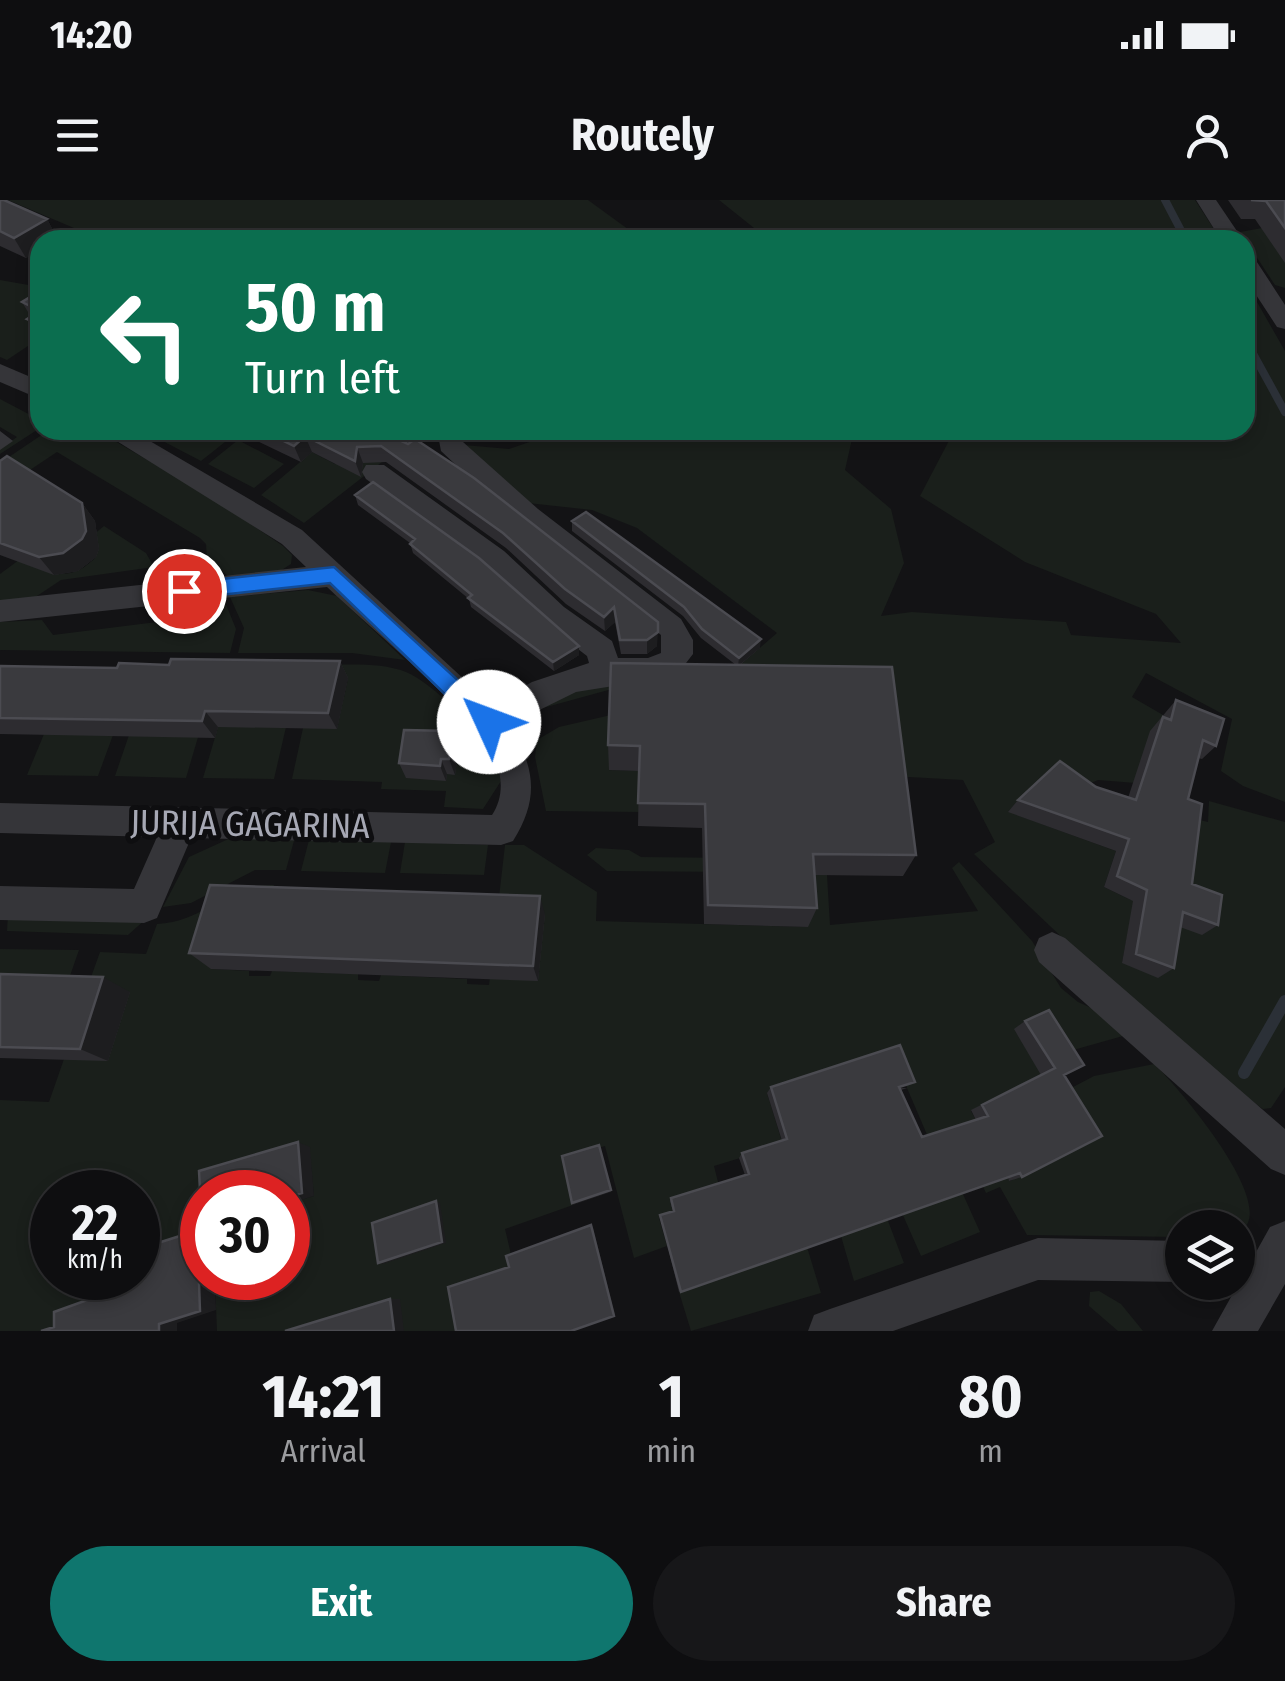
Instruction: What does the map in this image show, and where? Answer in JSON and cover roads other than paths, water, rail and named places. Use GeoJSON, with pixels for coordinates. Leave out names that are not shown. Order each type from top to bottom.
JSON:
{"type":"FeatureCollection","features":[{"type":"Feature","properties":{"kind":"street"},"geometry":{"type":"LineString","coordinates":[[1206,200],[1226,230]]}},
{"type":"Feature","properties":{"kind":"street"},"geometry":{"type":"LineString","coordinates":[[1255,276],[1285,322]]}},
{"type":"Feature","properties":{"kind":"street"},"geometry":{"type":"LineString","coordinates":[[0,372],[30,386]]}},
{"type":"Feature","properties":{"kind":"street"},"geometry":{"type":"LineString","coordinates":[[129,440],[280,529],[489,722],[521,701],[606,671],[654,670],[671,664],[679,641],[672,627],[528,516],[450,445],[450,440]]}},
{"type":"Feature","properties":{"kind":"street"},"geometry":{"type":"LineString","coordinates":[[375,472],[494,558],[554,614],[601,650],[606,671]]}},
{"type":"Feature","properties":{"kind":"street"},"geometry":{"type":"LineString","coordinates":[[0,611],[334,575]]}},
{"type":"Feature","properties":{"kind":"street","name":"JURIJA GAGARINA"},"geometry":{"type":"LineString","coordinates":[[0,818],[501,830],[516,811],[517,775],[508,749],[489,722]]}},
{"type":"Feature","properties":{"kind":"street"},"geometry":{"type":"LineString","coordinates":[[0,903],[144,906],[181,822]]}},
{"type":"Feature","properties":{"kind":"street"},"geometry":{"type":"LineString","coordinates":[[1052,950],[1140,1032],[1285,1155]]}},
{"type":"Feature","properties":{"kind":"street"},"geometry":{"type":"LineString","coordinates":[[1234,1331],[1267,1251]]}},
{"type":"Feature","properties":{"kind":"street"},"geometry":{"type":"LineString","coordinates":[[830,1331],[1038,1259],[1165,1262]]}},
{"type":"Feature","properties":{"kind":"waterway"},"geometry":{"type":"LineString","coordinates":[[1165,200],[1181,230]]}},
{"type":"Feature","properties":{"kind":"waterway"},"geometry":{"type":"LineString","coordinates":[[1255,357],[1285,412]]}},
{"type":"Feature","properties":{"kind":"waterway"},"geometry":{"type":"LineString","coordinates":[[1244,1073],[1285,1001]]}}]}
